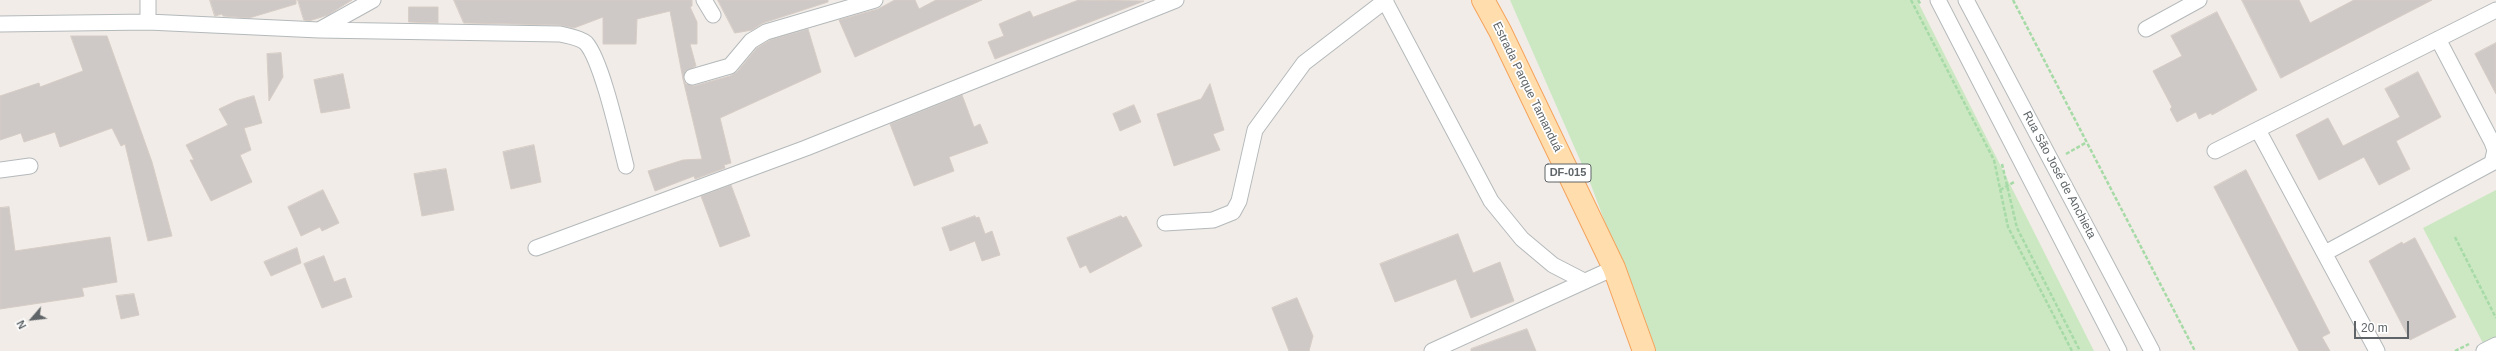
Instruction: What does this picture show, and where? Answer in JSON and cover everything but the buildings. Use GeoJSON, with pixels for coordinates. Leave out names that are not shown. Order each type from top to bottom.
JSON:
{"type":"FeatureCollection","features":[{"type":"Feature","properties":{"kind":"main road","name":"Estrada Parque Tamanduá"},"geometry":{"type":"LineString","coordinates":[[1483,0],[1500,31],[1614,268],[1644,351]]}},
{"type":"Feature","properties":{"kind":"street"},"geometry":{"type":"LineString","coordinates":[[148,0],[148,22]]}},
{"type":"Feature","properties":{"kind":"street"},"geometry":{"type":"LineString","coordinates":[[319,30],[372,0]]}},
{"type":"Feature","properties":{"kind":"street"},"geometry":{"type":"LineString","coordinates":[[704,0],[713,15]]}},
{"type":"Feature","properties":{"kind":"street"},"geometry":{"type":"LineString","coordinates":[[692,77],[730,66],[751,41],[766,32],[875,0]]}},
{"type":"Feature","properties":{"kind":"street"},"geometry":{"type":"LineString","coordinates":[[536,248],[806,148],[1176,0]]}},
{"type":"Feature","properties":{"kind":"street"},"geometry":{"type":"LineString","coordinates":[[1165,223],[1213,220],[1233,212],[1239,201],[1255,130],[1259,124],[1304,63],[1385,0],[1491,201],[1522,239],[1553,265],[1584,281]]}},
{"type":"Feature","properties":{"kind":"street"},"geometry":{"type":"LineString","coordinates":[[1938,0],[2119,351]]}},
{"type":"Feature","properties":{"kind":"street","name":"Rua São José de Anchieta"},"geometry":{"type":"LineString","coordinates":[[1966,0],[2152,351]]}},
{"type":"Feature","properties":{"kind":"street"},"geometry":{"type":"LineString","coordinates":[[2146,29],[2198,0]]}},
{"type":"Feature","properties":{"kind":"street"},"geometry":{"type":"LineString","coordinates":[[2215,152],[2496,10]]}},
{"type":"Feature","properties":{"kind":"street"},"geometry":{"type":"LineString","coordinates":[[0,24],[148,22],[319,30],[560,34],[577,38],[586,43],[598,65],[626,166]]}},
{"type":"Feature","properties":{"kind":"street"},"geometry":{"type":"LineString","coordinates":[[2325,253],[2492,163],[2495,150],[2492,142],[2438,39]]}},
{"type":"Feature","properties":{"kind":"street"},"geometry":{"type":"LineString","coordinates":[[2258,130],[2377,351]]}},
{"type":"Feature","properties":{"kind":"street"},"geometry":{"type":"LineString","coordinates":[[0,170],[30,166]]}},
{"type":"Feature","properties":{"kind":"street"},"geometry":{"type":"LineString","coordinates":[[1432,351],[1614,268]]}},
{"type":"Feature","properties":{"kind":"street"},"geometry":{"type":"LineString","coordinates":[[2484,351],[2496,345]]}},
{"type":"Feature","properties":{"kind":"path"},"geometry":{"type":"LineString","coordinates":[[1911,0],[1994,160],[2008,227],[2072,351]]}},
{"type":"Feature","properties":{"kind":"path"},"geometry":{"type":"LineString","coordinates":[[1918,0],[1922,7]]}},
{"type":"Feature","properties":{"kind":"path"},"geometry":{"type":"LineString","coordinates":[[2013,0],[2195,351]]}},
{"type":"Feature","properties":{"kind":"path"},"geometry":{"type":"LineString","coordinates":[[2052,162],[2087,142]]}},
{"type":"Feature","properties":{"kind":"path"},"geometry":{"type":"LineString","coordinates":[[2001,158],[2017,228],[2080,351]]}},
{"type":"Feature","properties":{"kind":"path"},"geometry":{"type":"LineString","coordinates":[[2455,237],[2496,316]]}},
{"type":"Feature","properties":{"kind":"green space"},"geometry":{"type":"Polygon","coordinates":[[[1510,0],[1917,0],[2094,351],[1653,351],[1591,185],[1510,0]]]}},
{"type":"Feature","properties":{"kind":"green space"},"geometry":{"type":"Polygon","coordinates":[[[2496,190],[2496,351],[2487,351],[2423,228],[2496,190]]]}}]}
